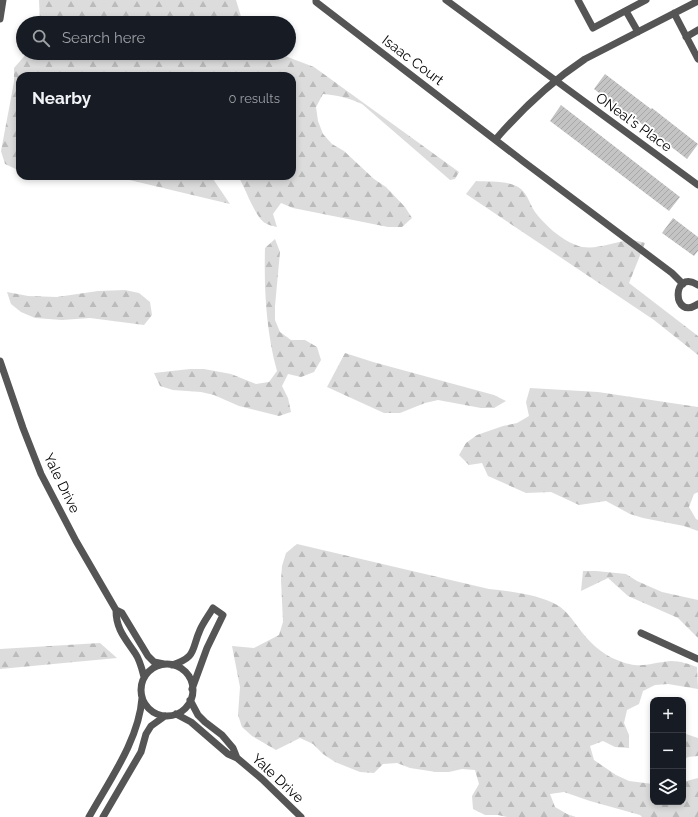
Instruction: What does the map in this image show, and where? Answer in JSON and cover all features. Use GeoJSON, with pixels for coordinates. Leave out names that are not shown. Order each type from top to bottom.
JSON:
{"type":"FeatureCollection","features":[{"type":"Feature","properties":{"kind":"street"},"geometry":{"type":"LineString","coordinates":[[0,20],[3,0]]}},
{"type":"Feature","properties":{"kind":"street","name":"Isaac Court"},"geometry":{"type":"LineString","coordinates":[[316,0],[316,2],[528,165],[672,273],[683,284]]}},
{"type":"Feature","properties":{"kind":"street","name":"ONeal's Place"},"geometry":{"type":"LineString","coordinates":[[446,0],[698,185]]}},
{"type":"Feature","properties":{"kind":"street"},"geometry":{"type":"LineString","coordinates":[[578,0],[593,28],[646,0]]}},
{"type":"Feature","properties":{"kind":"street"},"geometry":{"type":"LineString","coordinates":[[496,139],[555,81],[585,59],[698,0]]}},
{"type":"Feature","properties":{"kind":"street"},"geometry":{"type":"LineString","coordinates":[[626,10],[638,32]]}},
{"type":"Feature","properties":{"kind":"street"},"geometry":{"type":"LineString","coordinates":[[674,13],[698,59]]}},
{"type":"Feature","properties":{"kind":"street"},"geometry":{"type":"LineString","coordinates":[[686,37],[698,30]]}},
{"type":"Feature","properties":{"kind":"street"},"geometry":{"type":"LineString","coordinates":[[698,285],[690,282],[683,284],[678,292],[678,300],[681,304],[688,307],[698,304]]}},
{"type":"Feature","properties":{"kind":"street","name":"Yale Drive"},"geometry":{"type":"LineString","coordinates":[[0,361],[41,474],[76,541],[116,610],[116,620],[122,635],[136,654],[144,677]]}},
{"type":"Feature","properties":{"kind":"street"},"geometry":{"type":"LineString","coordinates":[[89,817],[131,741],[138,721],[142,698],[141,687],[144,677],[156,667],[182,662],[193,652],[200,630],[213,608],[223,615],[207,648],[192,689],[190,700],[185,709],[176,714],[160,716],[151,711],[144,703],[142,698]]}},
{"type":"Feature","properties":{"kind":"street","name":"Yale Drive"},"geometry":{"type":"LineString","coordinates":[[116,610],[122,613],[148,656],[154,662],[169,665]]}},
{"type":"Feature","properties":{"kind":"street"},"geometry":{"type":"LineString","coordinates":[[640,634],[698,659]]}},
{"type":"Feature","properties":{"kind":"street"},"geometry":{"type":"LineString","coordinates":[[169,665],[177,667],[186,674],[192,689]]}},
{"type":"Feature","properties":{"kind":"street","name":"Yale Drive"},"geometry":{"type":"LineString","coordinates":[[190,700],[198,715],[212,728],[222,734],[233,748],[238,758]]}},
{"type":"Feature","properties":{"kind":"street","name":"Yale Drive"},"geometry":{"type":"LineString","coordinates":[[176,714],[191,722],[228,754],[238,758],[301,817]]}},
{"type":"Feature","properties":{"kind":"street"},"geometry":{"type":"LineString","coordinates":[[103,817],[141,752],[146,734],[151,726],[165,716]]}},
{"type":"Feature","properties":{"kind":"green space"},"geometry":{"type":"Polygon","coordinates":[[[39,0],[236,0],[241,16],[40,16],[39,0]]]}},
{"type":"Feature","properties":{"kind":"green space"},"geometry":{"type":"Polygon","coordinates":[[[21,60],[296,60],[314,67],[459,172],[455,179],[450,180],[362,104],[343,97],[323,94],[316,107],[318,121],[323,134],[332,144],[344,151],[374,179],[386,187],[405,207],[412,218],[402,227],[388,227],[293,208],[281,203],[273,214],[277,227],[265,223],[258,215],[240,180],[296,180],[296,72],[16,72],[16,169],[5,164],[1,151],[14,82],[14,68],[21,60]]]}},
{"type":"Feature","properties":{"kind":"green space"},"geometry":{"type":"Polygon","coordinates":[[[130,180],[214,180],[230,204],[130,180]]]}},
{"type":"Feature","properties":{"kind":"green space"},"geometry":{"type":"Polygon","coordinates":[[[476,181],[511,184],[521,189],[543,222],[553,231],[576,245],[582,247],[596,247],[630,240],[645,243],[629,283],[698,336],[698,355],[654,320],[466,194],[476,181]]]}},
{"type":"Feature","properties":{"kind":"green space"},"geometry":{"type":"Polygon","coordinates":[[[275,239],[280,252],[275,320],[280,332],[291,340],[305,340],[317,347],[321,360],[314,372],[301,377],[288,374],[282,386],[288,398],[291,412],[279,416],[239,406],[214,395],[201,392],[173,390],[160,386],[154,373],[190,369],[204,369],[231,374],[256,384],[269,382],[277,371],[270,341],[266,310],[265,248],[275,239]]]}},
{"type":"Feature","properties":{"kind":"green space"},"geometry":{"type":"Polygon","coordinates":[[[125,290],[139,293],[150,302],[152,315],[144,325],[90,318],[62,320],[35,318],[21,312],[11,304],[7,292],[28,296],[57,297],[98,291],[125,290]]]}},
{"type":"Feature","properties":{"kind":"green space"},"geometry":{"type":"Polygon","coordinates":[[[345,353],[494,395],[506,401],[494,408],[481,408],[438,400],[425,403],[400,413],[384,413],[327,387],[345,353]]]}},
{"type":"Feature","properties":{"kind":"green space"},"geometry":{"type":"Polygon","coordinates":[[[530,388],[598,392],[698,407],[698,492],[694,494],[689,507],[698,520],[698,531],[684,526],[630,514],[606,501],[579,505],[551,492],[526,493],[488,476],[482,463],[469,465],[459,455],[466,443],[477,435],[517,423],[529,416],[526,402],[530,388]]]}},
{"type":"Feature","properties":{"kind":"green space"},"geometry":{"type":"Polygon","coordinates":[[[297,544],[489,589],[524,594],[550,602],[563,609],[600,651],[625,663],[632,665],[644,665],[671,661],[681,662],[697,667],[698,689],[668,684],[655,685],[643,691],[639,704],[627,710],[624,723],[629,735],[629,748],[615,747],[603,741],[590,746],[594,760],[616,775],[629,781],[650,784],[650,805],[686,805],[686,781],[698,778],[698,817],[642,817],[640,815],[564,792],[550,794],[555,807],[576,817],[507,817],[485,815],[473,809],[472,796],[479,784],[475,770],[462,769],[449,772],[436,772],[410,768],[397,763],[383,764],[374,773],[360,772],[335,762],[323,754],[313,744],[300,738],[276,750],[252,736],[242,727],[238,715],[240,687],[232,646],[254,648],[279,635],[283,622],[281,580],[282,566],[286,553],[297,544]]]}},
{"type":"Feature","properties":{"kind":"green space"},"geometry":{"type":"Polygon","coordinates":[[[583,571],[626,574],[637,581],[662,592],[698,600],[698,638],[678,618],[628,596],[608,578],[581,591],[583,571]]]}},
{"type":"Feature","properties":{"kind":"green space"},"geometry":{"type":"Polygon","coordinates":[[[100,643],[117,658],[0,669],[0,649],[100,643]]]}},
{"type":"Feature","properties":{"kind":"green space"},"geometry":{"type":"Polygon","coordinates":[[[686,734],[698,738],[698,756],[686,758],[686,734]]]}},
{"type":"Feature","properties":{"kind":"building"},"geometry":{"type":"Polygon","coordinates":[[[605,74],[698,144],[687,159],[594,89],[605,74]]]}},
{"type":"Feature","properties":{"kind":"building"},"geometry":{"type":"Polygon","coordinates":[[[561,105],[680,197],[669,211],[550,121],[561,105]]]}},
{"type":"Feature","properties":{"kind":"building"},"geometry":{"type":"Polygon","coordinates":[[[673,218],[698,237],[698,251],[694,256],[662,233],[673,218]]]}}]}
